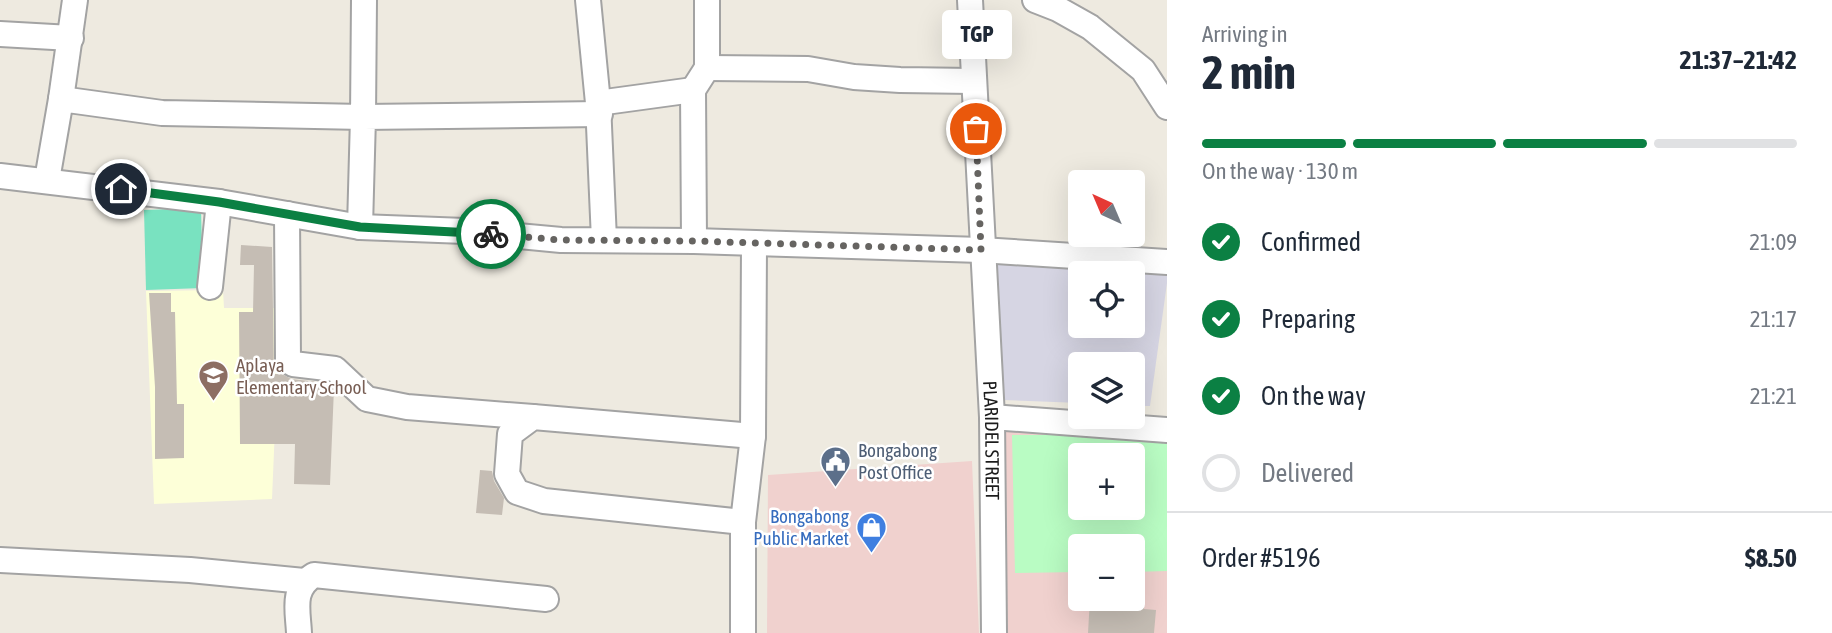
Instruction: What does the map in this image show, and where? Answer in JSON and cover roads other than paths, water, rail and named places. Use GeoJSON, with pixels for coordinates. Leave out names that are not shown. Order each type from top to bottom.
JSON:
{"type":"FeatureCollection","features":[{"type":"Feature","properties":{"kind":"street"},"geometry":{"type":"LineString","coordinates":[[47,180],[75,0]]}},
{"type":"Feature","properties":{"kind":"street"},"geometry":{"type":"LineString","coordinates":[[360,227],[364,0]]}},
{"type":"Feature","properties":{"kind":"street"},"geometry":{"type":"LineString","coordinates":[[588,0],[599,108],[604,240]]}},
{"type":"Feature","properties":{"kind":"street"},"geometry":{"type":"LineString","coordinates":[[694,241],[693,90],[707,68],[707,0]]}},
{"type":"Feature","properties":{"kind":"street","name":"PLARIDEL STREET"},"geometry":{"type":"LineString","coordinates":[[970,0],[981,250],[992,417],[994,633]]}},
{"type":"Feature","properties":{"kind":"street"},"geometry":{"type":"LineString","coordinates":[[1035,0],[1090,27],[1143,70],[1167,107]]}},
{"type":"Feature","properties":{"kind":"street"},"geometry":{"type":"LineString","coordinates":[[0,34],[71,38]]}},
{"type":"Feature","properties":{"kind":"street"},"geometry":{"type":"LineString","coordinates":[[707,68],[808,69],[877,79],[973,81]]}},
{"type":"Feature","properties":{"kind":"street"},"geometry":{"type":"LineString","coordinates":[[61,99],[162,113],[363,117],[599,108],[693,90]]}},
{"type":"Feature","properties":{"kind":"street"},"geometry":{"type":"LineString","coordinates":[[0,176],[219,202],[360,227],[465,231],[561,240],[694,241],[981,250],[1167,262]]}},
{"type":"Feature","properties":{"kind":"street"},"geometry":{"type":"LineString","coordinates":[[210,287],[219,202]]}},
{"type":"Feature","properties":{"kind":"street"},"geometry":{"type":"LineString","coordinates":[[288,214],[288,360],[293,364],[335,369],[367,399],[407,407],[753,436]]}},
{"type":"Feature","properties":{"kind":"street"},"geometry":{"type":"LineString","coordinates":[[743,633],[743,522],[753,436],[754,244]]}},
{"type":"Feature","properties":{"kind":"street"},"geometry":{"type":"LineString","coordinates":[[533,416],[510,434],[507,474],[517,492],[544,501],[743,522]]}},
{"type":"Feature","properties":{"kind":"street"},"geometry":{"type":"LineString","coordinates":[[992,417],[1167,430]]}},
{"type":"Feature","properties":{"kind":"street"},"geometry":{"type":"LineString","coordinates":[[0,560],[190,570],[304,581]]}},
{"type":"Feature","properties":{"kind":"street"},"geometry":{"type":"LineString","coordinates":[[299,633],[297,594],[304,581],[314,575],[547,599]]}},
{"type":"Feature","properties":{"kind":"place","name":"TGP"},"geometry":{"type":"Point","coordinates":[976,129]}},
{"type":"Feature","properties":{"kind":"place","name":"Aplaya Elementary School"},"geometry":{"type":"Point","coordinates":[213,403]}},
{"type":"Feature","properties":{"kind":"place","name":"Bongabong Post Office"},"geometry":{"type":"Point","coordinates":[835,488]}},
{"type":"Feature","properties":{"kind":"place","name":"Bongabong Public Market"},"geometry":{"type":"Point","coordinates":[872,554]}}]}
